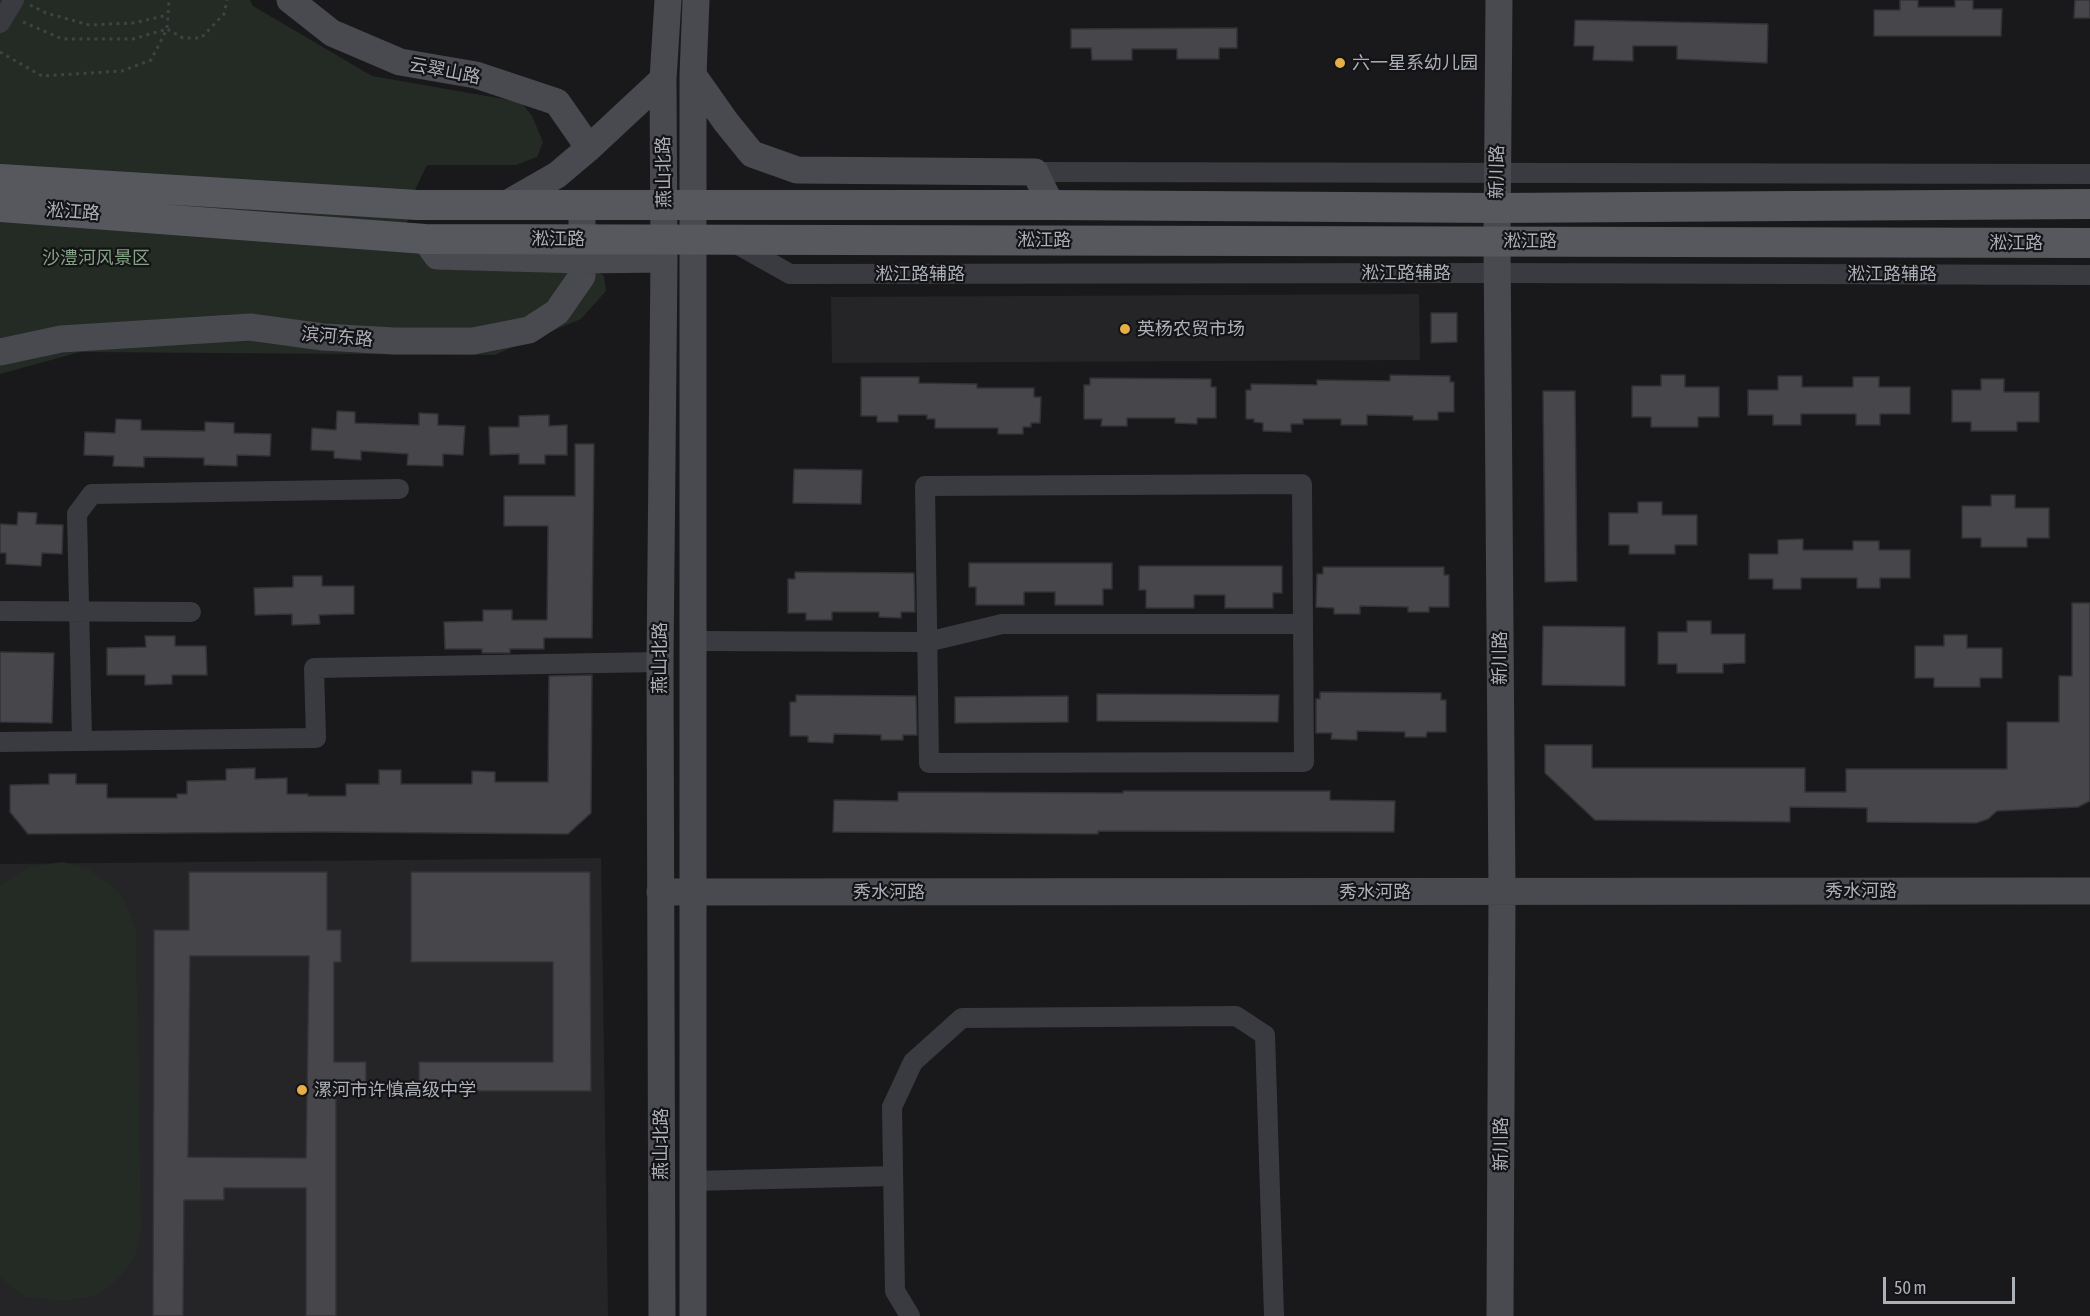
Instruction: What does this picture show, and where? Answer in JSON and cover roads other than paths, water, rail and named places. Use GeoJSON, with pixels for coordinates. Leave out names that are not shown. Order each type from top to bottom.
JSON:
{"type":"FeatureCollection","features":[{"type":"Feature","properties":{"kind":"main road","name":"淞江路"},"geometry":{"type":"LineString","coordinates":[[0,179],[417,205],[1497,208],[2090,204]]}},
{"type":"Feature","properties":{"kind":"main road","name":"淞江路"},"geometry":{"type":"LineString","coordinates":[[0,207],[582,250],[674,246],[731,240],[2090,243]]}},
{"type":"Feature","properties":{"kind":"street","name":"云翠山路"},"geometry":{"type":"LineString","coordinates":[[290,0],[332,33],[400,62],[476,75],[557,102],[589,148]]}},
{"type":"Feature","properties":{"kind":"street","name":"燕山北路"},"geometry":{"type":"LineString","coordinates":[[668,0],[663,79],[679,206]]}},
{"type":"Feature","properties":{"kind":"street","name":"燕山北路"},"geometry":{"type":"LineString","coordinates":[[662,1316],[660,663],[674,246],[693,75],[696,0]]}},
{"type":"Feature","properties":{"kind":"street","name":"新川路"},"geometry":{"type":"LineString","coordinates":[[1498,0],[1497,273],[1502,891],[1500,1316]]}},
{"type":"Feature","properties":{"kind":"street"},"geometry":{"type":"LineString","coordinates":[[693,75],[752,154],[797,170],[1497,174],[2090,174]]}},
{"type":"Feature","properties":{"kind":"street"},"geometry":{"type":"LineString","coordinates":[[503,206],[557,175],[663,79]]}},
{"type":"Feature","properties":{"kind":"street"},"geometry":{"type":"LineString","coordinates":[[1035,172],[1051,205]]}},
{"type":"Feature","properties":{"kind":"street","name":"滨河东路"},"geometry":{"type":"LineString","coordinates":[[0,352],[62,339],[250,327],[323,336],[394,341],[473,341],[529,330],[557,312],[582,276],[582,206]]}},
{"type":"Feature","properties":{"kind":"street","name":"淞江路辅路"},"geometry":{"type":"LineString","coordinates":[[731,240],[790,274],[2090,275]]}},
{"type":"Feature","properties":{"kind":"street","name":"燕山北路"},"geometry":{"type":"LineString","coordinates":[[674,246],[694,641],[693,1316]]}},
{"type":"Feature","properties":{"kind":"street"},"geometry":{"type":"LineString","coordinates":[[1302,484],[1304,762],[929,763],[927,642],[925,486],[1302,484]]}},
{"type":"Feature","properties":{"kind":"street"},"geometry":{"type":"LineString","coordinates":[[82,740],[77,514],[92,494],[399,489]]}},
{"type":"Feature","properties":{"kind":"street"},"geometry":{"type":"LineString","coordinates":[[0,611],[191,612]]}},
{"type":"Feature","properties":{"kind":"street"},"geometry":{"type":"LineString","coordinates":[[694,641],[927,642],[1002,624],[1303,624]]}},
{"type":"Feature","properties":{"kind":"street"},"geometry":{"type":"LineString","coordinates":[[0,742],[316,738],[314,668],[660,663]]}},
{"type":"Feature","properties":{"kind":"street","name":"秀水河路"},"geometry":{"type":"LineString","coordinates":[[660,892],[2090,891]]}},
{"type":"Feature","properties":{"kind":"street"},"geometry":{"type":"LineString","coordinates":[[910,1316],[895,1292],[892,1107],[913,1062],[962,1018],[1236,1016],[1265,1035],[1274,1316]]}},
{"type":"Feature","properties":{"kind":"street"},"geometry":{"type":"LineString","coordinates":[[692,1181],[893,1176]]}},
{"type":"Feature","properties":{"kind":"place","name":"六一星系幼儿园"},"geometry":{"type":"Point","coordinates":[1340,63]}},
{"type":"Feature","properties":{"kind":"place","name":"英杨农贸市场"},"geometry":{"type":"Point","coordinates":[1125,329]}},
{"type":"Feature","properties":{"kind":"place","name":"漯河市许慎高级中学"},"geometry":{"type":"Point","coordinates":[302,1090]}},
{"type":"Feature","properties":{"kind":"park label","name":"沙澧河风景区"},"geometry":{"type":"Point","coordinates":[96,258]}}]}
